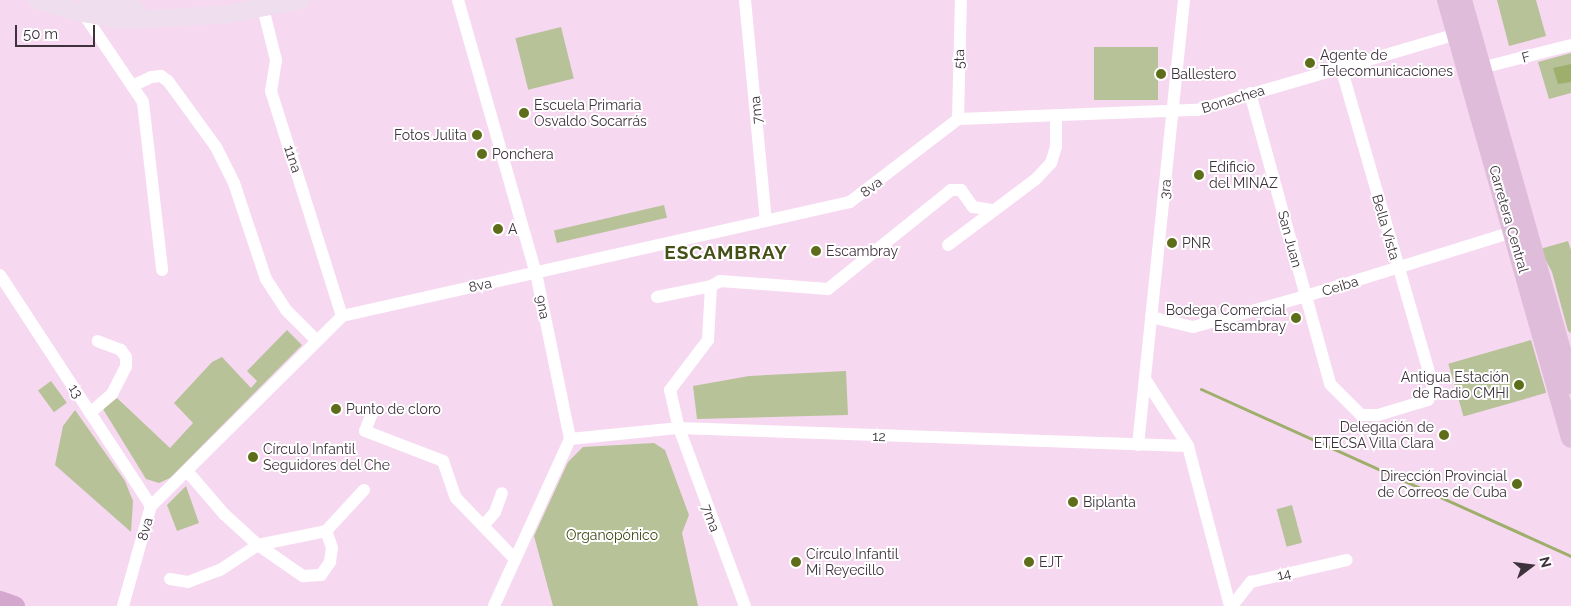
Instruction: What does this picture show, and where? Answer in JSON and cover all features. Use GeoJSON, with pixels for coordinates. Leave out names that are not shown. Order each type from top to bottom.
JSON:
{"type":"FeatureCollection","features":[{"type":"Feature","properties":{"kind":"highway"},"geometry":{"type":"LineString","coordinates":[[0,602],[14,606]]}},
{"type":"Feature","properties":{"kind":"main road"},"geometry":{"type":"LineString","coordinates":[[37,0],[86,7],[122,8],[177,8],[302,0]]}},
{"type":"Feature","properties":{"kind":"main road","name":"Carretera Central"},"geometry":{"type":"LineString","coordinates":[[1447,0],[1481,68],[1520,230]]}},
{"type":"Feature","properties":{"kind":"main road","name":"Carretera Central"},"geometry":{"type":"LineString","coordinates":[[1462,0],[1463,32],[1520,230],[1566,374],[1571,438]]}},
{"type":"Feature","properties":{"kind":"street","name":"9na"},"geometry":{"type":"LineString","coordinates":[[458,0],[536,273],[570,439]]}},
{"type":"Feature","properties":{"kind":"street","name":"7ma"},"geometry":{"type":"LineString","coordinates":[[745,0],[766,221]]}},
{"type":"Feature","properties":{"kind":"street","name":"5ta"},"geometry":{"type":"LineString","coordinates":[[958,119],[961,0]]}},
{"type":"Feature","properties":{"kind":"street","name":"3ra"},"geometry":{"type":"LineString","coordinates":[[1138,445],[1184,0]]}},
{"type":"Feature","properties":{"kind":"street","name":"11na"},"geometry":{"type":"LineString","coordinates":[[263,3],[276,60],[271,91],[342,316]]}},
{"type":"Feature","properties":{"kind":"street"},"geometry":{"type":"LineString","coordinates":[[86,7],[146,113],[162,270]]}},
{"type":"Feature","properties":{"kind":"street","name":"Bonachea"},"geometry":{"type":"LineString","coordinates":[[958,119],[1197,110],[1463,32]]}},
{"type":"Feature","properties":{"kind":"street","name":"F"},"geometry":{"type":"LineString","coordinates":[[1481,68],[1571,45]]}},
{"type":"Feature","properties":{"kind":"street","name":"Bella Vista"},"geometry":{"type":"LineString","coordinates":[[1330,384],[1361,415],[1371,417],[1428,400],[1432,386],[1397,269],[1341,67]]}},
{"type":"Feature","properties":{"kind":"street"},"geometry":{"type":"LineString","coordinates":[[132,86],[150,77],[161,76],[168,80],[216,147],[234,183],[266,279],[286,310],[317,341]]}},
{"type":"Feature","properties":{"kind":"street","name":"San Juan"},"geometry":{"type":"LineString","coordinates":[[1250,93],[1330,384]]}},
{"type":"Feature","properties":{"kind":"street"},"geometry":{"type":"LineString","coordinates":[[948,245],[992,210],[1036,179],[1051,163],[1056,147],[1056,115]]}},
{"type":"Feature","properties":{"kind":"street","name":"8va"},"geometry":{"type":"LineString","coordinates":[[122,606],[151,506],[342,316],[850,202],[958,119]]}},
{"type":"Feature","properties":{"kind":"street"},"geometry":{"type":"LineString","coordinates":[[657,298],[711,286],[720,281],[828,289],[951,190],[961,190],[973,207],[976,222]]}},
{"type":"Feature","properties":{"kind":"street"},"geometry":{"type":"LineString","coordinates":[[973,207],[992,210]]}},
{"type":"Feature","properties":{"kind":"street","name":"Ceiba"},"geometry":{"type":"LineString","coordinates":[[1151,318],[1193,327],[1306,296],[1520,230]]}},
{"type":"Feature","properties":{"kind":"street","name":"13"},"geometry":{"type":"LineString","coordinates":[[0,275],[151,506]]}},
{"type":"Feature","properties":{"kind":"street","name":"7ma"},"geometry":{"type":"LineString","coordinates":[[711,286],[708,340],[670,390],[679,428],[745,606]]}},
{"type":"Feature","properties":{"kind":"street"},"geometry":{"type":"LineString","coordinates":[[90,413],[112,394],[126,367],[126,357],[121,350],[98,341]]}},
{"type":"Feature","properties":{"kind":"street"},"geometry":{"type":"LineString","coordinates":[[1145,379],[1188,446],[1231,606]]}},
{"type":"Feature","properties":{"kind":"street"},"geometry":{"type":"LineString","coordinates":[[372,413],[366,431],[443,461],[456,498],[515,559]]}},
{"type":"Feature","properties":{"kind":"street","name":"12"},"geometry":{"type":"LineString","coordinates":[[570,439],[679,428],[1188,446]]}},
{"type":"Feature","properties":{"kind":"street"},"geometry":{"type":"LineString","coordinates":[[494,606],[570,439]]}},
{"type":"Feature","properties":{"kind":"street"},"geometry":{"type":"LineString","coordinates":[[187,471],[224,514],[258,545],[302,576],[321,575],[330,562],[332,548],[326,531]]}},
{"type":"Feature","properties":{"kind":"street"},"geometry":{"type":"LineString","coordinates":[[170,579],[188,582],[220,570],[258,545],[326,531],[364,490]]}},
{"type":"Feature","properties":{"kind":"street"},"geometry":{"type":"LineString","coordinates":[[483,526],[495,512],[502,493]]}},
{"type":"Feature","properties":{"kind":"street","name":"14"},"geometry":{"type":"LineString","coordinates":[[1231,606],[1251,582],[1346,560]]}},
{"type":"Feature","properties":{"kind":"green space"},"geometry":{"type":"Polygon","coordinates":[[[1497,0],[1536,0],[1546,36],[1509,46],[1497,0]]]}},
{"type":"Feature","properties":{"kind":"green space"},"geometry":{"type":"Polygon","coordinates":[[[561,27],[574,78],[528,90],[515,38],[561,27]]]}},
{"type":"Feature","properties":{"kind":"green space"},"geometry":{"type":"Polygon","coordinates":[[[1094,47],[1158,47],[1158,100],[1094,100],[1094,47]]]}},
{"type":"Feature","properties":{"kind":"green space"},"geometry":{"type":"Polygon","coordinates":[[[1571,53],[1571,93],[1549,99],[1538,62],[1571,53]]]}},
{"type":"Feature","properties":{"kind":"green space"},"geometry":{"type":"Polygon","coordinates":[[[664,205],[667,218],[557,243],[554,230],[664,205]]]}},
{"type":"Feature","properties":{"kind":"green space"},"geometry":{"type":"Polygon","coordinates":[[[1568,241],[1571,250],[1571,333],[1568,331],[1552,272],[1540,249],[1568,241]]]}},
{"type":"Feature","properties":{"kind":"green space"},"geometry":{"type":"Polygon","coordinates":[[[287,330],[302,345],[170,478],[159,483],[146,479],[103,409],[117,398],[170,448],[193,423],[174,403],[212,362],[222,357],[251,388],[257,381],[247,371],[287,330]]]}},
{"type":"Feature","properties":{"kind":"green space"},"geometry":{"type":"Polygon","coordinates":[[[1531,340],[1546,393],[1463,417],[1448,364],[1531,340]]]}},
{"type":"Feature","properties":{"kind":"green space"},"geometry":{"type":"Polygon","coordinates":[[[846,371],[848,415],[697,419],[693,386],[749,376],[846,371]]]}},
{"type":"Feature","properties":{"kind":"green space"},"geometry":{"type":"Polygon","coordinates":[[[51,381],[67,403],[54,412],[38,390],[51,381]]]}},
{"type":"Feature","properties":{"kind":"green space"},"geometry":{"type":"Polygon","coordinates":[[[75,410],[125,481],[133,501],[131,532],[55,465],[63,426],[75,410]]]}},
{"type":"Feature","properties":{"kind":"green space","name":"Organopónico"},"geometry":{"type":"Polygon","coordinates":[[[654,443],[665,450],[689,515],[682,533],[698,606],[553,606],[534,536],[568,462],[583,447],[654,443]]]}},
{"type":"Feature","properties":{"kind":"green space"},"geometry":{"type":"Polygon","coordinates":[[[186,486],[199,523],[177,531],[167,505],[186,486]]]}},
{"type":"Feature","properties":{"kind":"green space"},"geometry":{"type":"Polygon","coordinates":[[[1292,505],[1302,543],[1287,547],[1277,509],[1292,505]]]}},
{"type":"Feature","properties":{"kind":"shaded area"},"geometry":{"type":"Polygon","coordinates":[[[1571,64],[1571,82],[1558,84],[1553,68],[1571,64]]]}},
{"type":"Feature","properties":{"kind":"waterway"},"geometry":{"type":"LineString","coordinates":[[1201,389],[1571,556]]}},
{"type":"Feature","properties":{"kind":"place","name":"Agente de Telecomunicaciones"},"geometry":{"type":"Point","coordinates":[1310,63]}},
{"type":"Feature","properties":{"kind":"place","name":"Ballestero"},"geometry":{"type":"Point","coordinates":[1161,74]}},
{"type":"Feature","properties":{"kind":"place","name":"Escuela Primaria Osvaldo Socarrás"},"geometry":{"type":"Point","coordinates":[524,113]}},
{"type":"Feature","properties":{"kind":"place","name":"Fotos Julita"},"geometry":{"type":"Point","coordinates":[477,135]}},
{"type":"Feature","properties":{"kind":"place","name":"Ponchera"},"geometry":{"type":"Point","coordinates":[482,154]}},
{"type":"Feature","properties":{"kind":"place","name":"Edificio del MINAZ"},"geometry":{"type":"Point","coordinates":[1199,175]}},
{"type":"Feature","properties":{"kind":"place","name":"A"},"geometry":{"type":"Point","coordinates":[498,229]}},
{"type":"Feature","properties":{"kind":"place","name":"PNR"},"geometry":{"type":"Point","coordinates":[1172,243]}},
{"type":"Feature","properties":{"kind":"place","name":"Escambray"},"geometry":{"type":"Point","coordinates":[816,251]}},
{"type":"Feature","properties":{"kind":"place","name":"Bodega Comercial Escambray"},"geometry":{"type":"Point","coordinates":[1296,318]}},
{"type":"Feature","properties":{"kind":"place","name":"Antigua Estación de Radio CMHI"},"geometry":{"type":"Point","coordinates":[1519,385]}},
{"type":"Feature","properties":{"kind":"place","name":"Punto de cloro"},"geometry":{"type":"Point","coordinates":[336,409]}},
{"type":"Feature","properties":{"kind":"place","name":"Delegación de ETECSA Villa Clara"},"geometry":{"type":"Point","coordinates":[1444,435]}},
{"type":"Feature","properties":{"kind":"place","name":"Círculo Infantil Seguidores del Che"},"geometry":{"type":"Point","coordinates":[253,457]}},
{"type":"Feature","properties":{"kind":"place","name":"Dirección Provincial de Correos de Cuba"},"geometry":{"type":"Point","coordinates":[1517,484]}},
{"type":"Feature","properties":{"kind":"place","name":"Biplanta"},"geometry":{"type":"Point","coordinates":[1073,502]}},
{"type":"Feature","properties":{"kind":"place","name":"Círculo Infantil Mi Reyecillo"},"geometry":{"type":"Point","coordinates":[796,562]}},
{"type":"Feature","properties":{"kind":"place","name":"EJT"},"geometry":{"type":"Point","coordinates":[1029,562]}},
{"type":"Feature","properties":{"kind":"district","name":"ESCAMBRAY"},"geometry":{"type":"Point","coordinates":[726,253]}}]}
